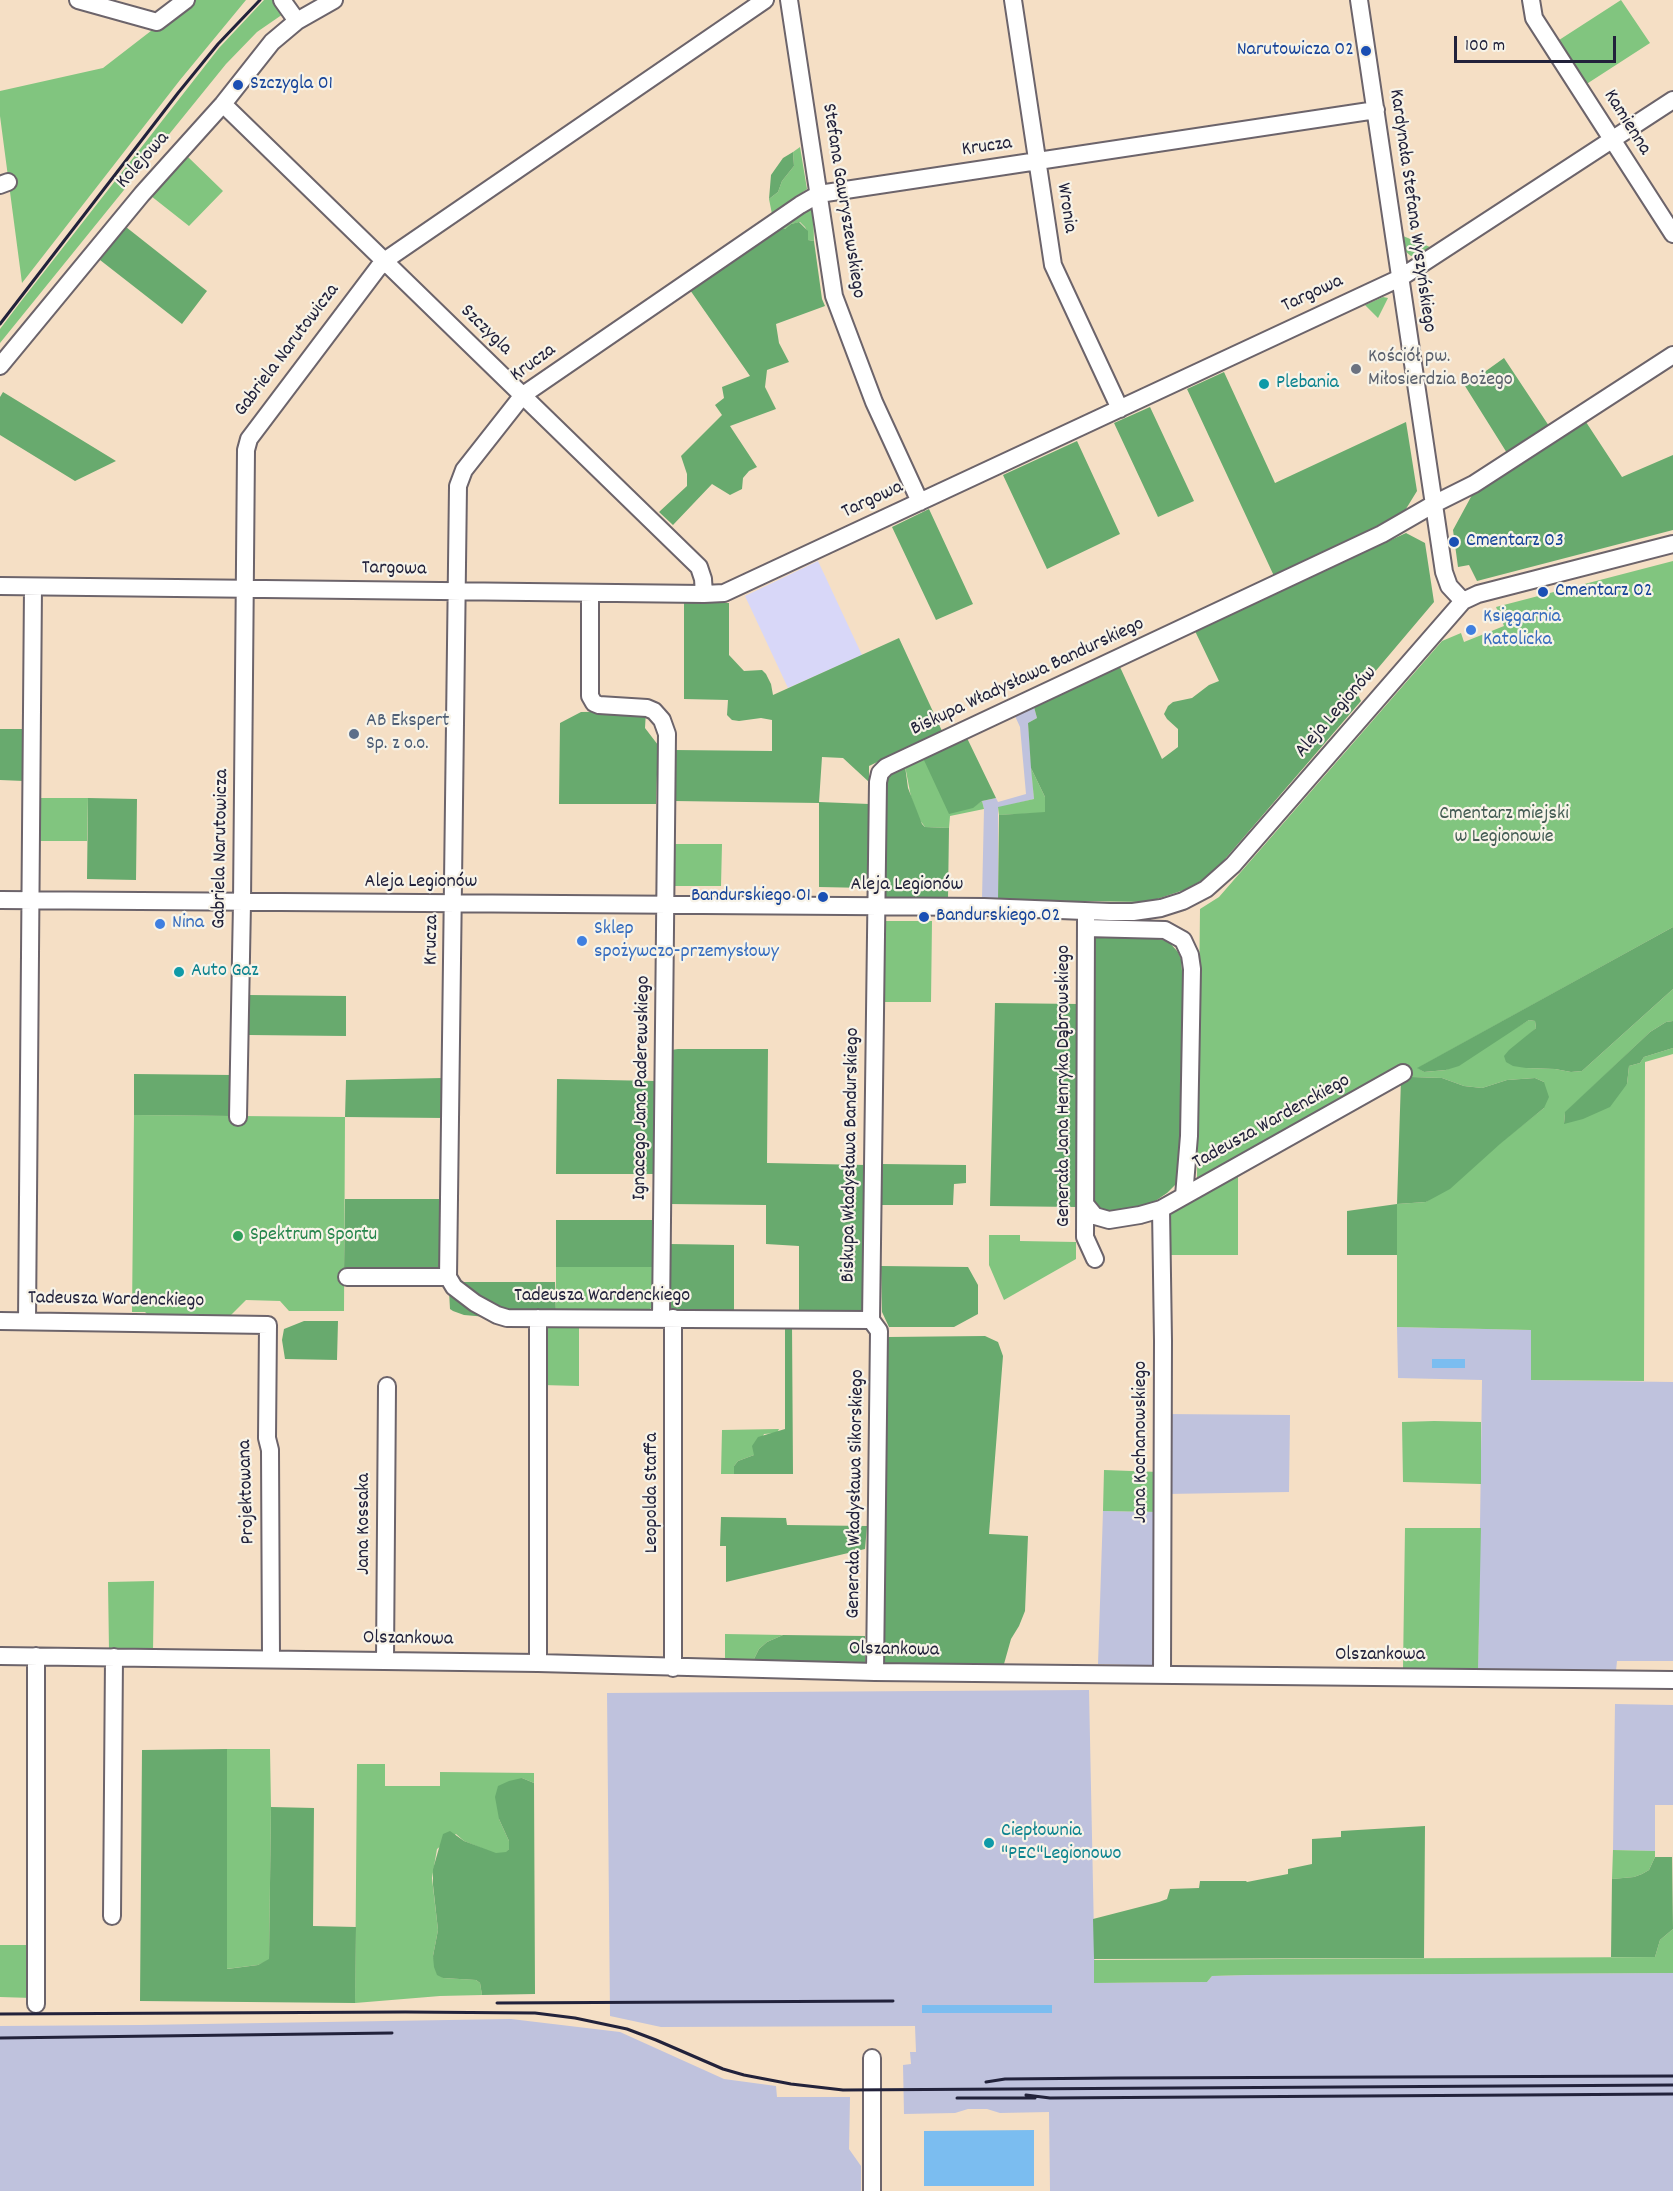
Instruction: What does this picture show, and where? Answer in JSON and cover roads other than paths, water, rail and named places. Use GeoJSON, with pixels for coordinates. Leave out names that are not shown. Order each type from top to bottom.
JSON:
{"type":"FeatureCollection","features":[{"type":"Feature","properties":{"kind":"street"},"geometry":{"type":"LineString","coordinates":[[78,0],[157,22],[186,0]]}},
{"type":"Feature","properties":{"kind":"street"},"geometry":{"type":"LineString","coordinates":[[282,0],[297,21]]}},
{"type":"Feature","properties":{"kind":"street","name":"Kolejowa"},"geometry":{"type":"LineString","coordinates":[[0,366],[142,194],[223,104],[272,42],[297,21],[334,0]]}},
{"type":"Feature","properties":{"kind":"street","name":"Gabriela Narutowicza"},"geometry":{"type":"LineString","coordinates":[[238,1117],[246,450],[249,439],[384,262],[765,0]]}},
{"type":"Feature","properties":{"kind":"street","name":"Stefana Gawryszewskiego"},"geometry":{"type":"LineString","coordinates":[[789,0],[837,304],[874,402],[920,502]]}},
{"type":"Feature","properties":{"kind":"street","name":"Wronia"},"geometry":{"type":"LineString","coordinates":[[1013,0],[1053,265],[1119,409]]}},
{"type":"Feature","properties":{"kind":"street","name":"Kardynała Stefana Wyszyńskiego"},"geometry":{"type":"LineString","coordinates":[[1359,0],[1445,576],[1453,592],[1463,601]]}},
{"type":"Feature","properties":{"kind":"street","name":"Kamienna"},"geometry":{"type":"LineString","coordinates":[[1532,0],[1534,18],[1673,234]]}},
{"type":"Feature","properties":{"kind":"street","name":"Targowa"},"geometry":{"type":"LineString","coordinates":[[0,586],[704,594],[731,590],[1400,278],[1673,100]]}},
{"type":"Feature","properties":{"kind":"street","name":"Szczygla"},"geometry":{"type":"LineString","coordinates":[[223,104],[699,567],[704,594]]}},
{"type":"Feature","properties":{"kind":"street","name":"Krucza"},"geometry":{"type":"LineString","coordinates":[[448,1277],[458,486],[460,477],[523,395],[819,194],[1376,110]]}},
{"type":"Feature","properties":{"kind":"street","name":"Biskupa Władysława Bandurskiego"},"geometry":{"type":"LineString","coordinates":[[871,1320],[878,782],[882,769],[1353,549],[1474,484],[1673,355]]}},
{"type":"Feature","properties":{"kind":"street","name":"Aleja Legionów"},"geometry":{"type":"LineString","coordinates":[[0,900],[988,907],[1133,912],[1168,906],[1190,898],[1214,883],[1244,853],[1449,626],[1463,601],[1478,594],[1673,544]]}},
{"type":"Feature","properties":{"kind":"street"},"geometry":{"type":"LineString","coordinates":[[27,1321],[33,587]]}},
{"type":"Feature","properties":{"kind":"street","name":"Ignacego Jana Paderewskiego"},"geometry":{"type":"LineString","coordinates":[[590,593],[588,691],[592,701],[599,705],[639,707],[654,711],[665,727],[667,735],[667,1318]]}},
{"type":"Feature","properties":{"kind":"street","name":"Generała Jana Henryka Dąbrowskiego"},"geometry":{"type":"LineString","coordinates":[[1087,910],[1085,1237],[1095,1259]]}},
{"type":"Feature","properties":{"kind":"street"},"geometry":{"type":"LineString","coordinates":[[1086,928],[1165,930],[1183,940],[1190,955],[1192,969],[1189,1136],[1184,1196]]}},
{"type":"Feature","properties":{"kind":"street","name":"Tadeusza Wardenckiego"},"geometry":{"type":"LineString","coordinates":[[1086,1205],[1095,1216],[1109,1220],[1161,1209],[1403,1073]]}},
{"type":"Feature","properties":{"kind":"street","name":"Jana Kochanowskiego"},"geometry":{"type":"LineString","coordinates":[[1161,1209],[1162,1675]]}},
{"type":"Feature","properties":{"kind":"street"},"geometry":{"type":"LineString","coordinates":[[347,1277],[448,1277]]}},
{"type":"Feature","properties":{"kind":"street","name":"Tadeusza Wardenckiego"},"geometry":{"type":"LineString","coordinates":[[448,1277],[454,1287],[475,1304],[507,1318],[871,1320]]}},
{"type":"Feature","properties":{"kind":"street"},"geometry":{"type":"LineString","coordinates":[[538,1318],[538,1663]]}},
{"type":"Feature","properties":{"kind":"street","name":"Leopolda Staffa"},"geometry":{"type":"LineString","coordinates":[[667,1318],[673,1668]]}},
{"type":"Feature","properties":{"kind":"street","name":"Generała Władysława Sikorskiego"},"geometry":{"type":"LineString","coordinates":[[871,1320],[879,1331],[875,1672]]}},
{"type":"Feature","properties":{"kind":"street","name":"Tadeusza Wardenckiego"},"geometry":{"type":"LineString","coordinates":[[0,1321],[268,1325]]}},
{"type":"Feature","properties":{"kind":"street","name":"Projektowana"},"geometry":{"type":"LineString","coordinates":[[268,1325],[267,1438],[270,1450],[271,1658]]}},
{"type":"Feature","properties":{"kind":"street","name":"Jana Kossaka"},"geometry":{"type":"LineString","coordinates":[[385,1661],[387,1386]]}},
{"type":"Feature","properties":{"kind":"street","name":"Olszankowa"},"geometry":{"type":"LineString","coordinates":[[0,1656],[271,1658],[875,1672],[1673,1680]]}},
{"type":"Feature","properties":{"kind":"street"},"geometry":{"type":"LineString","coordinates":[[36,1656],[36,2004]]}},
{"type":"Feature","properties":{"kind":"street"},"geometry":{"type":"LineString","coordinates":[[112,1916],[114,1657]]}},
{"type":"Feature","properties":{"kind":"street"},"geometry":{"type":"LineString","coordinates":[[872,2058],[872,2191]]}},
{"type":"Feature","properties":{"kind":"water"},"geometry":{"type":"Polygon","coordinates":[[[1432,1359],[1465,1359],[1465,1368],[1432,1368],[1432,1359]]]}},
{"type":"Feature","properties":{"kind":"water"},"geometry":{"type":"Polygon","coordinates":[[[922,2005],[1052,2005],[1052,2013],[922,2013],[922,2005]]]}},
{"type":"Feature","properties":{"kind":"water"},"geometry":{"type":"Polygon","coordinates":[[[1034,2130],[1034,2186],[924,2186],[924,2131],[1034,2130]]]}},
{"type":"Feature","properties":{"kind":"railway"},"geometry":{"type":"LineString","coordinates":[[0,324],[178,93],[218,44],[260,0]]}},
{"type":"Feature","properties":{"kind":"railway"},"geometry":{"type":"LineString","coordinates":[[497,2003],[893,2001]]}},
{"type":"Feature","properties":{"kind":"railway"},"geometry":{"type":"LineString","coordinates":[[0,2014],[535,2013],[575,2018],[627,2029],[723,2069],[744,2075],[791,2084],[843,2090],[1673,2085]]}},
{"type":"Feature","properties":{"kind":"railway"},"geometry":{"type":"LineString","coordinates":[[0,2038],[392,2033]]}},
{"type":"Feature","properties":{"kind":"railway"},"geometry":{"type":"LineString","coordinates":[[986,2082],[1005,2079],[1117,2078],[1673,2076]]}},
{"type":"Feature","properties":{"kind":"railway"},"geometry":{"type":"LineString","coordinates":[[1026,2095],[1050,2098],[1673,2094]]}},
{"type":"Feature","properties":{"kind":"railway"},"geometry":{"type":"LineString","coordinates":[[957,2098],[1035,2098]]}},
{"type":"Feature","properties":{"kind":"place","name":"Narutowicza 02"},"geometry":{"type":"Point","coordinates":[1366,51]}},
{"type":"Feature","properties":{"kind":"place","name":"Szczygla 01"},"geometry":{"type":"Point","coordinates":[238,85]}},
{"type":"Feature","properties":{"kind":"place","name":"Kościół pw. Miłosierdzia Bożego"},"geometry":{"type":"Point","coordinates":[1356,369]}},
{"type":"Feature","properties":{"kind":"place","name":"Plebania"},"geometry":{"type":"Point","coordinates":[1264,384]}},
{"type":"Feature","properties":{"kind":"place","name":"Cmentarz 03"},"geometry":{"type":"Point","coordinates":[1454,542]}},
{"type":"Feature","properties":{"kind":"place","name":"Cmentarz 02"},"geometry":{"type":"Point","coordinates":[1543,592]}},
{"type":"Feature","properties":{"kind":"place","name":"Księgarnia Katolicka"},"geometry":{"type":"Point","coordinates":[1471,630]}},
{"type":"Feature","properties":{"kind":"place","name":"AB Ekspert Sp. z o.o."},"geometry":{"type":"Point","coordinates":[354,734]}},
{"type":"Feature","properties":{"kind":"place","name":"Bandurskiego 01"},"geometry":{"type":"Point","coordinates":[823,897]}},
{"type":"Feature","properties":{"kind":"place","name":"Bandurskiego 02"},"geometry":{"type":"Point","coordinates":[924,917]}},
{"type":"Feature","properties":{"kind":"place","name":"Nina"},"geometry":{"type":"Point","coordinates":[160,924]}},
{"type":"Feature","properties":{"kind":"place","name":"Sklep spożywczo-przemysłowy"},"geometry":{"type":"Point","coordinates":[582,941]}},
{"type":"Feature","properties":{"kind":"place","name":"Auto Gaz"},"geometry":{"type":"Point","coordinates":[179,972]}},
{"type":"Feature","properties":{"kind":"place","name":"Spektrum Sportu"},"geometry":{"type":"Point","coordinates":[238,1236]}},
{"type":"Feature","properties":{"kind":"place","name":"Ciepłownia \"PEC\"Legionowo"},"geometry":{"type":"Point","coordinates":[989,1843]}},
{"type":"Feature","properties":{"kind":"park label","name":"Cmentarz miejski w Legionowie"},"geometry":{"type":"Point","coordinates":[1504,826]}}]}
